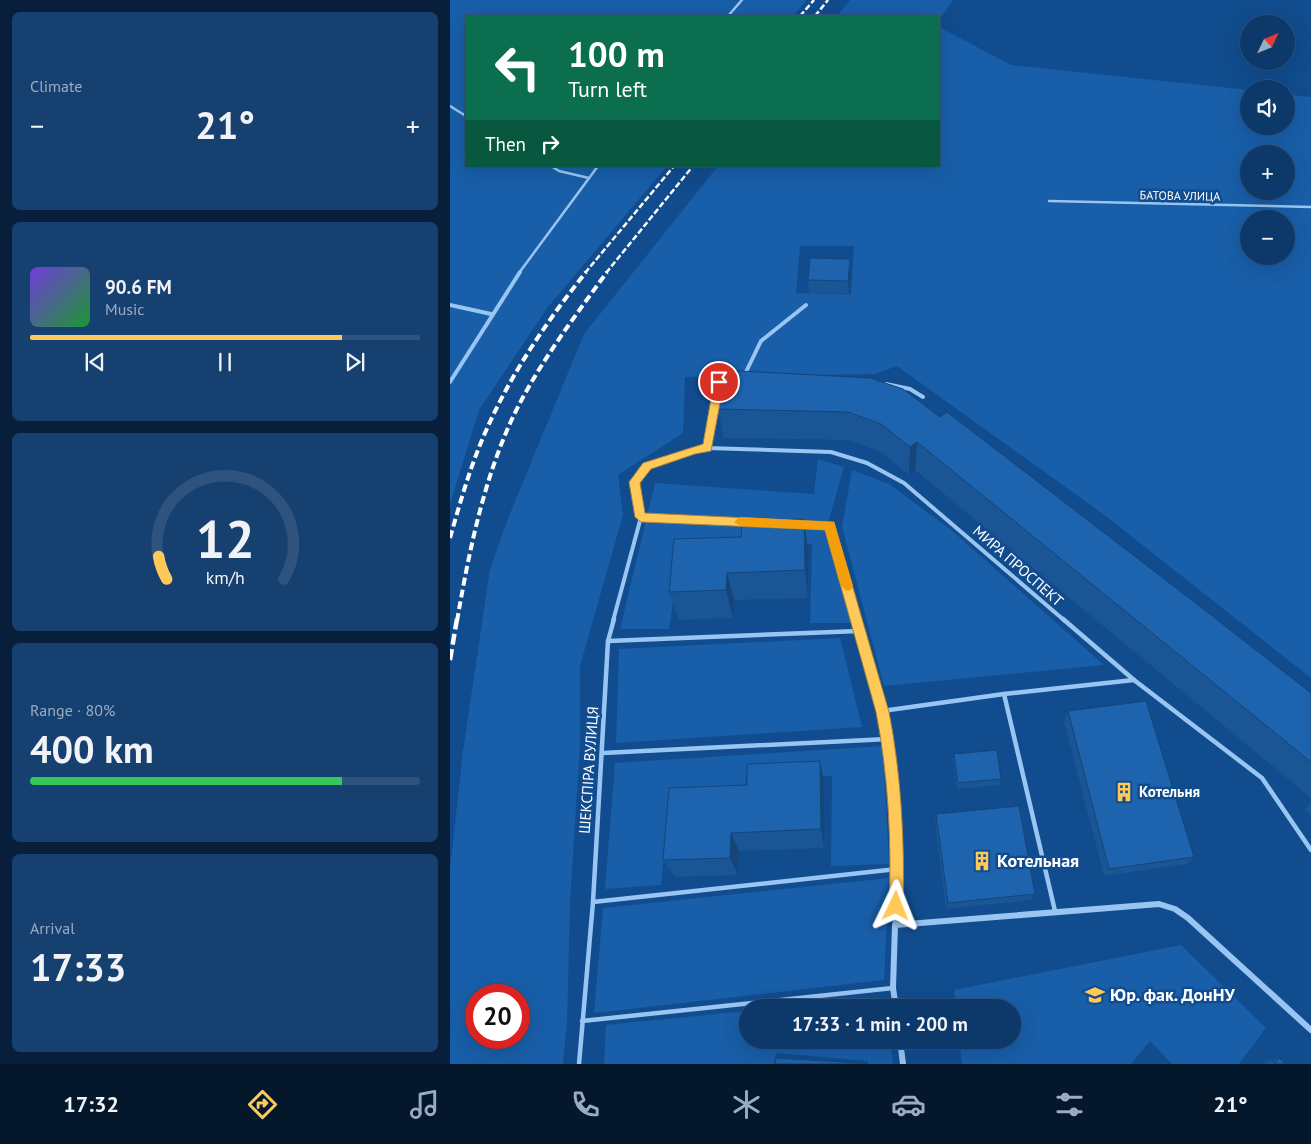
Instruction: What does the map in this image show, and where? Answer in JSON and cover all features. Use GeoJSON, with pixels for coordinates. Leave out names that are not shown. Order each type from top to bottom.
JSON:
{"type":"FeatureCollection","features":[{"type":"Feature","properties":{"kind":"street"},"geometry":{"type":"LineString","coordinates":[[895,999],[893,988],[895,925],[1159,904],[1175,909],[1188,918],[1311,1030]]}},
{"type":"Feature","properties":{"kind":"street"},"geometry":{"type":"LineString","coordinates":[[901,1049],[903,1064]]}},
{"type":"Feature","properties":{"kind":"lane"},"geometry":{"type":"LineString","coordinates":[[729,15],[742,0]]}},
{"type":"Feature","properties":{"kind":"lane"},"geometry":{"type":"LineString","coordinates":[[450,106],[465,115]]}},
{"type":"Feature","properties":{"kind":"lane"},"geometry":{"type":"LineString","coordinates":[[553,167],[559,171],[588,178]]}},
{"type":"Feature","properties":{"kind":"lane"},"geometry":{"type":"LineString","coordinates":[[450,382],[509,286],[597,167]]}},
{"type":"Feature","properties":{"kind":"lane","name":"БАТОВА УЛИЦА"},"geometry":{"type":"LineString","coordinates":[[1049,202],[1311,208]]}},
{"type":"Feature","properties":{"kind":"lane"},"geometry":{"type":"LineString","coordinates":[[740,382],[762,342],[806,304]]}},
{"type":"Feature","properties":{"kind":"lane"},"geometry":{"type":"LineString","coordinates":[[450,305],[491,314]]}},
{"type":"Feature","properties":{"kind":"lane"},"geometry":{"type":"LineString","coordinates":[[707,448],[719,382],[733,382]]}},
{"type":"Feature","properties":{"kind":"lane"},"geometry":{"type":"LineString","coordinates":[[882,384],[910,389],[923,397]]}},
{"type":"Feature","properties":{"kind":"lane","name":"МИРА ПРОСПЕКТ"},"geometry":{"type":"LineString","coordinates":[[634,482],[647,466],[695,450],[707,448],[831,452],[866,463],[904,483],[1134,680],[1262,778],[1311,850]]}},
{"type":"Feature","properties":{"kind":"lane","name":"ШЕКСПІРА ВУЛИЦЯ"},"geometry":{"type":"LineString","coordinates":[[579,1064],[593,902],[608,641],[641,517],[634,482]]}},
{"type":"Feature","properties":{"kind":"lane"},"geometry":{"type":"LineString","coordinates":[[641,517],[750,522]]}},
{"type":"Feature","properties":{"kind":"lane"},"geometry":{"type":"LineString","coordinates":[[790,524],[830,526],[882,712],[888,739],[897,869],[895,925]]}},
{"type":"Feature","properties":{"kind":"lane"},"geometry":{"type":"LineString","coordinates":[[608,641],[859,631]]}},
{"type":"Feature","properties":{"kind":"lane"},"geometry":{"type":"LineString","coordinates":[[882,712],[1004,694],[1134,680]]}},
{"type":"Feature","properties":{"kind":"lane"},"geometry":{"type":"LineString","coordinates":[[1004,694],[1055,911]]}},
{"type":"Feature","properties":{"kind":"lane"},"geometry":{"type":"LineString","coordinates":[[603,753],[888,739]]}},
{"type":"Feature","properties":{"kind":"lane"},"geometry":{"type":"LineString","coordinates":[[593,902],[897,869]]}},
{"type":"Feature","properties":{"kind":"lane"},"geometry":{"type":"LineString","coordinates":[[582,1021],[893,988]]}},
{"type":"Feature","properties":{"kind":"shaded area"},"geometry":{"type":"Polygon","coordinates":[[[450,0],[807,0],[794,15],[465,15],[465,167],[666,167],[548,307],[479,410],[450,504],[450,0]]]}},
{"type":"Feature","properties":{"kind":"shaded area"},"geometry":{"type":"Polygon","coordinates":[[[850,0],[953,0],[940,19],[940,15],[838,15],[850,0]]]}},
{"type":"Feature","properties":{"kind":"shaded area"},"geometry":{"type":"Polygon","coordinates":[[[940,28],[1011,65],[1240,89],[1240,135],[1295,135],[1295,95],[1311,97],[1311,678],[1107,517],[897,366],[875,374],[685,377],[683,433],[618,475],[623,515],[580,666],[580,744],[570,904],[567,1023],[563,1064],[450,1064],[450,869],[463,751],[490,569],[507,521],[584,334],[717,167],[940,167],[940,28]],[[800,246],[796,293],[851,295],[854,246],[800,246]]]}},
{"type":"Feature","properties":{"kind":"shaded area"},"geometry":{"type":"Polygon","coordinates":[[[818,459],[844,467],[828,523],[852,623],[810,623],[812,544],[741,546],[679,564],[669,629],[620,629],[655,483],[814,494],[818,459]]]}},
{"type":"Feature","properties":{"kind":"shaded area"},"geometry":{"type":"Polygon","coordinates":[[[852,470],[889,484],[950,529],[1104,665],[884,686],[842,527],[852,470]]]}},
{"type":"Feature","properties":{"kind":"shaded area"},"geometry":{"type":"Polygon","coordinates":[[[840,638],[862,727],[616,743],[619,649],[840,638]]]}},
{"type":"Feature","properties":{"kind":"shaded area"},"geometry":{"type":"Polygon","coordinates":[[[883,746],[889,864],[831,866],[832,776],[746,777],[745,794],[671,793],[661,885],[605,889],[615,763],[883,746]]]}},
{"type":"Feature","properties":{"kind":"shaded area"},"geometry":{"type":"Polygon","coordinates":[[[889,878],[884,980],[594,1013],[603,908],[889,878]]]}},
{"type":"Feature","properties":{"kind":"shaded area","name":"Юр. фак. ДонНУ"},"geometry":{"type":"Polygon","coordinates":[[[1181,945],[1266,1028],[1239,1064],[1172,1064],[1150,1041],[1131,1064],[962,1064],[960,1049],[1021,1049],[1021,999],[955,999],[954,990],[1181,945]]]}},
{"type":"Feature","properties":{"kind":"shaded area"},"geometry":{"type":"Polygon","coordinates":[[[739,1012],[739,1049],[891,1049],[893,1064],[868,1064],[868,1061],[776,1053],[774,1064],[604,1064],[606,1025],[739,1012]]]}},
{"type":"Feature","properties":{"kind":"building"},"geometry":{"type":"Polygon","coordinates":[[[810,258],[850,259],[848,281],[808,280],[810,258]]]}},
{"type":"Feature","properties":{"kind":"building"},"geometry":{"type":"Polygon","coordinates":[[[722,370],[870,378],[903,389],[940,417],[947,412],[1311,693],[1311,762],[917,442],[910,447],[881,424],[848,412],[718,409],[722,370]]]}},
{"type":"Feature","properties":{"kind":"building"},"geometry":{"type":"Polygon","coordinates":[[[804,519],[805,570],[727,573],[726,590],[669,592],[674,539],[741,537],[742,521],[804,519]]]}},
{"type":"Feature","properties":{"kind":"building","name":"Котельня"},"geometry":{"type":"Polygon","coordinates":[[[1146,701],[1194,857],[1109,869],[1068,711],[1146,701]]]}},
{"type":"Feature","properties":{"kind":"building"},"geometry":{"type":"Polygon","coordinates":[[[997,750],[1001,779],[958,783],[954,754],[997,750]]]}},
{"type":"Feature","properties":{"kind":"building"},"geometry":{"type":"Polygon","coordinates":[[[820,761],[821,829],[731,833],[730,858],[663,860],[669,788],[747,785],[747,764],[820,761]]]}},
{"type":"Feature","properties":{"kind":"building","name":"Котельная"},"geometry":{"type":"Polygon","coordinates":[[[1019,806],[1035,894],[948,903],[936,814],[1019,806]]]}},
{"type":"Feature","properties":{"kind":"building"},"geometry":{"type":"Polygon","coordinates":[[[776,1058],[860,1063],[860,1064],[775,1064],[776,1058]]]}},
{"type":"Feature","properties":{"kind":"building"},"geometry":{"type":"Polygon","coordinates":[[[1279,1058],[1285,1064],[1274,1064],[1279,1058]]]}},
{"type":"Feature","properties":{"kind":"railway"},"geometry":{"type":"LineString","coordinates":[[801,15],[814,0]]}},
{"type":"Feature","properties":{"kind":"railway"},"geometry":{"type":"LineString","coordinates":[[816,15],[828,0]]}},
{"type":"Feature","properties":{"kind":"railway"},"geometry":{"type":"LineString","coordinates":[[585,273],[673,167]]}},
{"type":"Feature","properties":{"kind":"railway"},"geometry":{"type":"LineString","coordinates":[[606,273],[692,167]]}},
{"type":"Feature","properties":{"kind":"railway"},"geometry":{"type":"LineString","coordinates":[[450,538],[475,459],[495,411],[530,349],[586,272]]}},
{"type":"Feature","properties":{"kind":"railway"},"geometry":{"type":"LineString","coordinates":[[457,621],[472,543],[485,492],[512,419],[544,362],[607,272]]}},
{"type":"Feature","properties":{"kind":"railway"},"geometry":{"type":"LineString","coordinates":[[450,660],[457,619]]}},
{"type":"Feature","properties":{"kind":"slow traffic"},"geometry":{"type":"LineString","coordinates":[[740,522],[830,526],[847,586]]}},
{"type":"Feature","properties":{"kind":"place","name":"Котельня"},"geometry":{"type":"Point","coordinates":[1124,792]}},
{"type":"Feature","properties":{"kind":"place","name":"Котельная"},"geometry":{"type":"Point","coordinates":[982,861]}},
{"type":"Feature","properties":{"kind":"place","name":"Юр. фак. ДонНУ"},"geometry":{"type":"Point","coordinates":[1095,995]}},
{"type":"Feature","properties":{"kind":"route"},"geometry":{"type":"LineString","coordinates":[[719,382],[707,448],[695,450],[647,466],[634,482],[641,517],[830,526],[888,739],[897,869],[896,906]]}}]}
